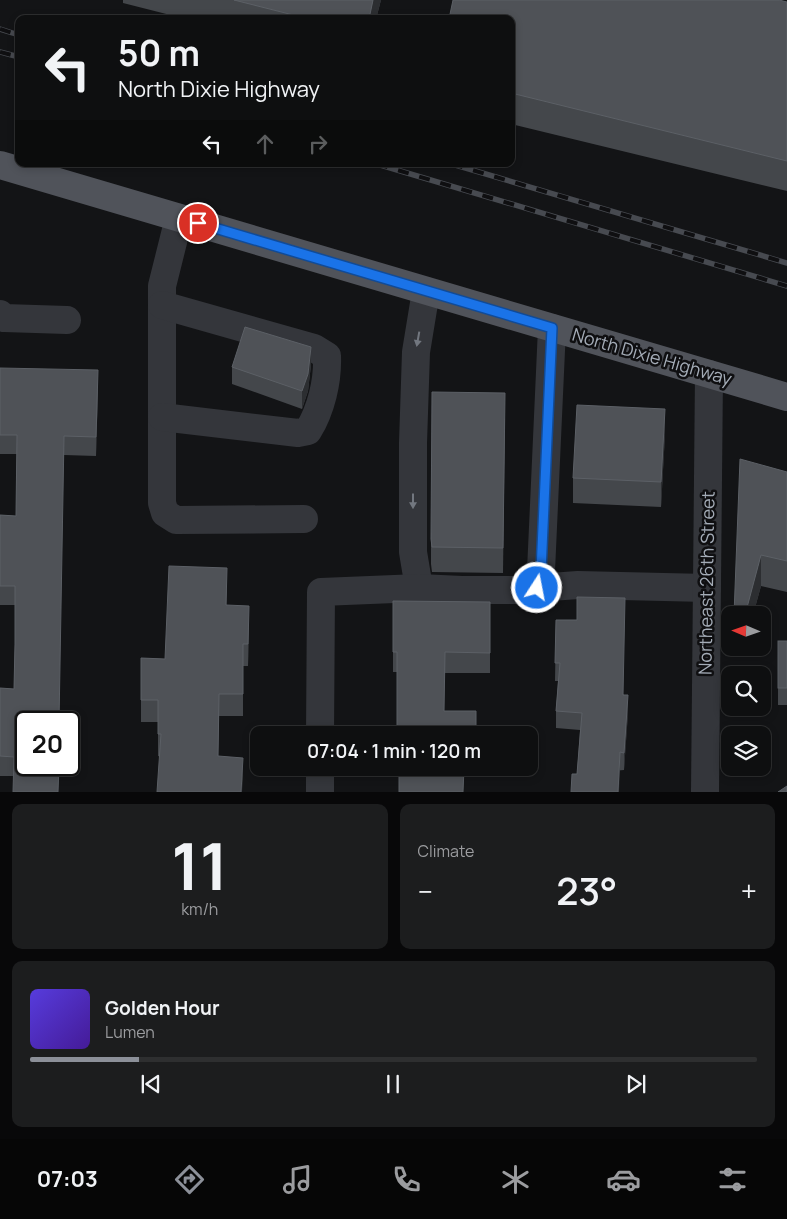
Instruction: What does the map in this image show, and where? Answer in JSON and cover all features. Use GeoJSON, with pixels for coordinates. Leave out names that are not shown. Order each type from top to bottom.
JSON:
{"type":"FeatureCollection","features":[{"type":"Feature","properties":{"kind":"main road","name":"North Dixie Highway"},"geometry":{"type":"LineString","coordinates":[[0,165],[787,397]]}},
{"type":"Feature","properties":{"kind":"street"},"geometry":{"type":"LineString","coordinates":[[179,218],[162,286],[162,503],[165,513],[176,520],[304,519]]}},
{"type":"Feature","properties":{"kind":"street"},"geometry":{"type":"LineString","coordinates":[[419,588],[413,552],[413,443],[416,352],[426,291]]}},
{"type":"Feature","properties":{"kind":"street"},"geometry":{"type":"LineString","coordinates":[[162,305],[314,348],[327,356],[327,373],[315,420],[308,431],[298,433],[162,417]]}},
{"type":"Feature","properties":{"kind":"street"},"geometry":{"type":"LineString","coordinates":[[0,314],[4,318],[67,320]]}},
{"type":"Feature","properties":{"kind":"street"},"geometry":{"type":"LineString","coordinates":[[537,588],[541,571],[552,328]]}},
{"type":"Feature","properties":{"kind":"street","name":"Northeast 26th Street"},"geometry":{"type":"LineString","coordinates":[[705,792],[709,374]]}},
{"type":"Feature","properties":{"kind":"street"},"geometry":{"type":"LineString","coordinates":[[320,726],[321,592],[419,588],[529,590],[578,585],[707,588]]}},
{"type":"Feature","properties":{"kind":"street"},"geometry":{"type":"LineString","coordinates":[[320,776],[320,792]]}},
{"type":"Feature","properties":{"kind":"building"},"geometry":{"type":"Polygon","coordinates":[[[234,0],[373,0],[370,15],[293,15],[234,0]]]}},
{"type":"Feature","properties":{"kind":"building"},"geometry":{"type":"Polygon","coordinates":[[[453,0],[779,0],[787,2],[787,161],[515,94],[515,15],[450,15],[453,0]]]}},
{"type":"Feature","properties":{"kind":"building"},"geometry":{"type":"Polygon","coordinates":[[[245,327],[311,347],[308,374],[302,391],[232,367],[245,327]]]}},
{"type":"Feature","properties":{"kind":"building"},"geometry":{"type":"Polygon","coordinates":[[[0,368],[98,370],[96,437],[64,436],[59,711],[15,711],[15,776],[59,776],[58,792],[13,792],[14,757],[0,756],[0,688],[14,689],[15,586],[0,586],[0,515],[16,516],[17,435],[0,435],[0,368]]]}},
{"type":"Feature","properties":{"kind":"building"},"geometry":{"type":"Polygon","coordinates":[[[432,392],[505,393],[503,548],[432,547],[432,392]]]}},
{"type":"Feature","properties":{"kind":"building"},"geometry":{"type":"Polygon","coordinates":[[[577,405],[665,409],[661,482],[573,478],[577,405]]]}},
{"type":"Feature","properties":{"kind":"building"},"geometry":{"type":"Polygon","coordinates":[[[740,459],[787,472],[787,561],[761,555],[747,606],[734,606],[740,459]]]}},
{"type":"Feature","properties":{"kind":"building"},"geometry":{"type":"Polygon","coordinates":[[[169,566],[227,568],[226,605],[249,606],[248,644],[243,644],[243,694],[219,694],[218,756],[243,758],[241,792],[157,792],[161,734],[158,734],[158,700],[141,700],[141,658],[165,659],[169,566]]]}},
{"type":"Feature","properties":{"kind":"building"},"geometry":{"type":"Polygon","coordinates":[[[577,597],[625,598],[623,695],[628,695],[624,753],[620,752],[618,792],[571,792],[572,774],[577,774],[582,713],[556,711],[560,663],[555,663],[556,620],[577,620],[577,597]]]}},
{"type":"Feature","properties":{"kind":"building"},"geometry":{"type":"Polygon","coordinates":[[[393,601],[490,602],[490,653],[445,652],[444,711],[476,711],[476,726],[397,726],[397,652],[393,652],[393,601]]]}},
{"type":"Feature","properties":{"kind":"building"},"geometry":{"type":"Polygon","coordinates":[[[778,641],[787,641],[787,688],[778,688],[778,641]]]}},
{"type":"Feature","properties":{"kind":"building"},"geometry":{"type":"Polygon","coordinates":[[[399,776],[464,776],[463,792],[399,792],[399,776]]]}},
{"type":"Feature","properties":{"kind":"building"},"geometry":{"type":"Polygon","coordinates":[[[787,786],[787,792],[778,792],[787,786]]]}},
{"type":"Feature","properties":{"kind":"railway"},"geometry":{"type":"LineString","coordinates":[[0,29],[15,34]]}},
{"type":"Feature","properties":{"kind":"railway"},"geometry":{"type":"LineString","coordinates":[[0,52],[15,56]]}},
{"type":"Feature","properties":{"kind":"railway"},"geometry":{"type":"LineString","coordinates":[[387,167],[787,286]]}},
{"type":"Feature","properties":{"kind":"railway"},"geometry":{"type":"LineString","coordinates":[[462,167],[787,263]]}},
{"type":"Feature","properties":{"kind":"route"},"geometry":{"type":"LineString","coordinates":[[198,223],[552,328],[541,571],[537,588]]}}]}
